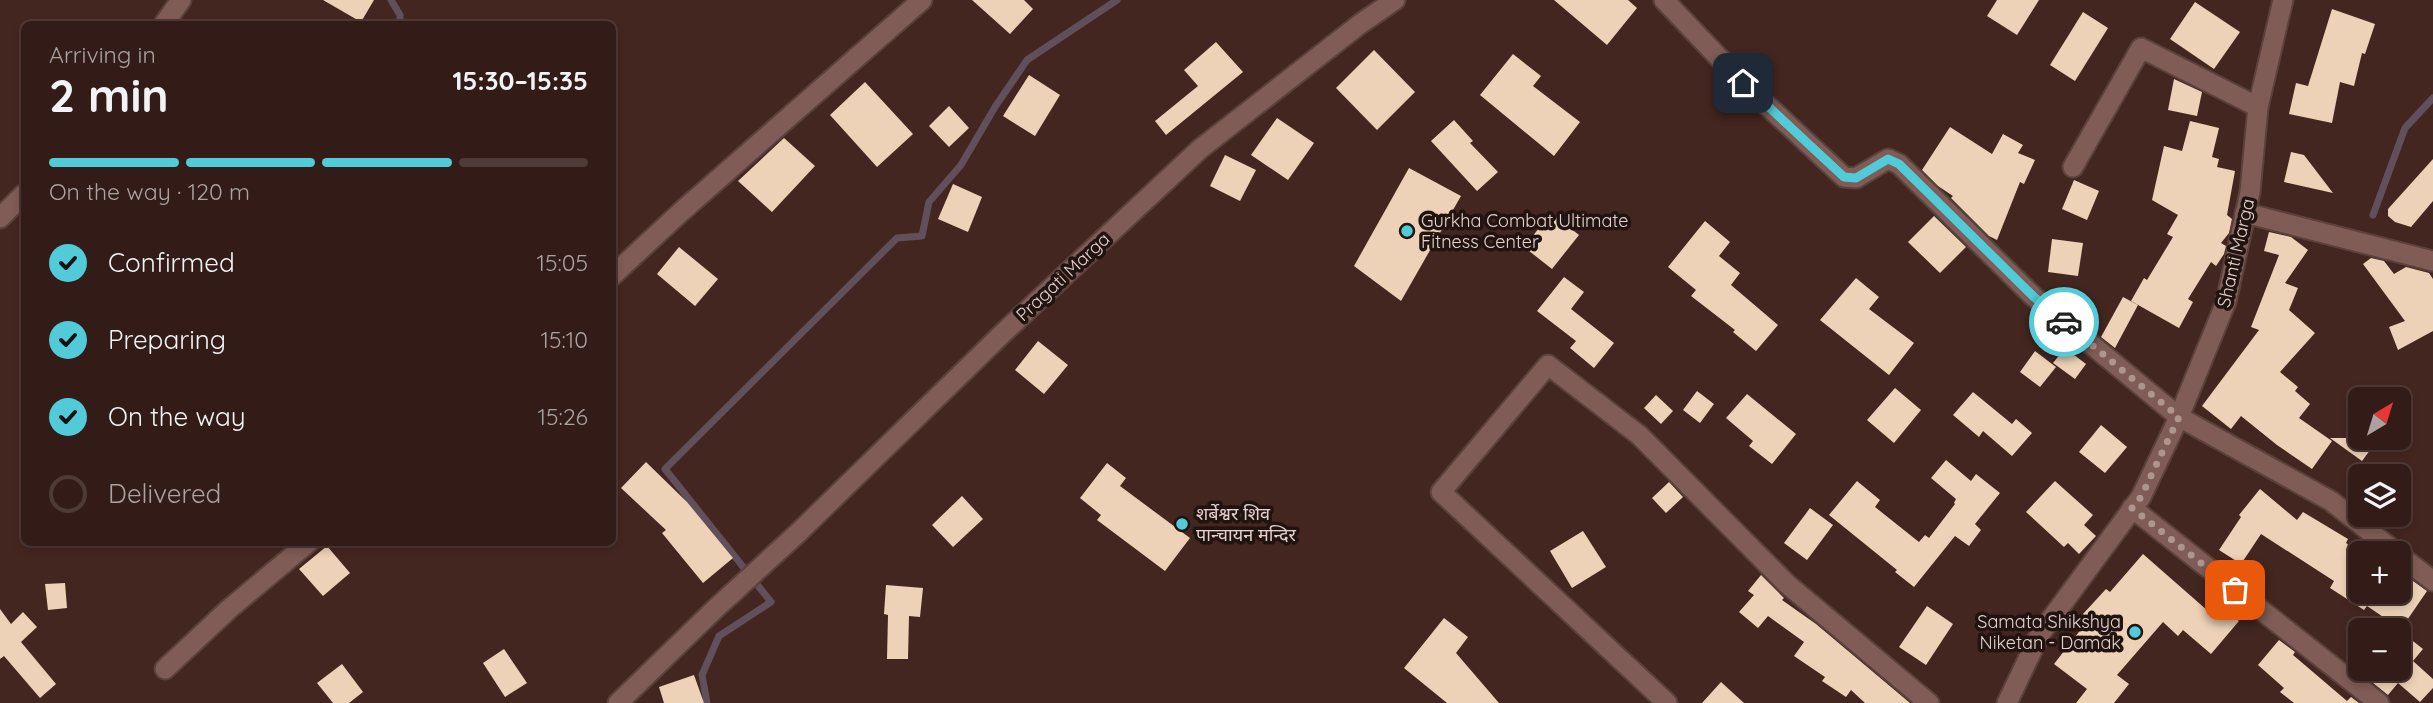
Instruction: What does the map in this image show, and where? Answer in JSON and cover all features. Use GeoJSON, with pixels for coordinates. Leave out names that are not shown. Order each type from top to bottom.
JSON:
{"type":"FeatureCollection","features":[{"type":"Feature","properties":{"kind":"street"},"geometry":{"type":"LineString","coordinates":[[166,21],[181,0]]}},
{"type":"Feature","properties":{"kind":"street"},"geometry":{"type":"LineString","coordinates":[[616,272],[922,0]]}},
{"type":"Feature","properties":{"kind":"street","name":"Pragati Marga"},"geometry":{"type":"LineString","coordinates":[[618,703],[1002,334],[1200,149],[1360,24],[1395,0]]}},
{"type":"Feature","properties":{"kind":"street"},"geometry":{"type":"LineString","coordinates":[[1664,0],[1743,83],[1844,177],[1856,178],[1888,159],[1899,164],[2034,297],[2179,417],[2331,501],[2382,541]]}},
{"type":"Feature","properties":{"kind":"street","name":"Shanti Marga"},"geometry":{"type":"LineString","coordinates":[[2007,703],[2040,634],[2141,497],[2179,417],[2226,302],[2250,192],[2258,107],[2283,0]]}},
{"type":"Feature","properties":{"kind":"street"},"geometry":{"type":"LineString","coordinates":[[2073,167],[2141,48],[2258,107]]}},
{"type":"Feature","properties":{"kind":"street"},"geometry":{"type":"LineString","coordinates":[[0,218],[21,197]]}},
{"type":"Feature","properties":{"kind":"street"},"geometry":{"type":"LineString","coordinates":[[2245,213],[2433,261]]}},
{"type":"Feature","properties":{"kind":"street"},"geometry":{"type":"LineString","coordinates":[[1667,703],[1441,492],[1548,365],[1639,435],[1787,584],[1929,703]]}},
{"type":"Feature","properties":{"kind":"street"},"geometry":{"type":"LineString","coordinates":[[2132,508],[2379,703]]}},
{"type":"Feature","properties":{"kind":"street"},"geometry":{"type":"LineString","coordinates":[[165,669],[229,609],[304,546]]}},
{"type":"Feature","properties":{"kind":"street"},"geometry":{"type":"LineString","coordinates":[[2411,564],[2433,581]]}},
{"type":"Feature","properties":{"kind":"building"},"geometry":{"type":"Polygon","coordinates":[[[323,0],[374,0],[359,21],[323,0]]]}},
{"type":"Feature","properties":{"kind":"building"},"geometry":{"type":"Polygon","coordinates":[[[972,0],[1024,0],[1033,9],[1010,34],[972,0]]]}},
{"type":"Feature","properties":{"kind":"building"},"geometry":{"type":"Polygon","coordinates":[[[1554,0],[1628,0],[1637,8],[1607,45],[1554,0]]]}},
{"type":"Feature","properties":{"kind":"building"},"geometry":{"type":"Polygon","coordinates":[[[1997,0],[2039,0],[2017,35],[1987,16],[1997,0]]]}},
{"type":"Feature","properties":{"kind":"building"},"geometry":{"type":"Polygon","coordinates":[[[2195,2],[2240,32],[2214,69],[2170,39],[2195,2]]]}},
{"type":"Feature","properties":{"kind":"building"},"geometry":{"type":"Polygon","coordinates":[[[2332,9],[2375,24],[2365,54],[2362,53],[2354,86],[2340,82],[2332,123],[2289,114],[2296,83],[2308,86],[2332,9]]]}},
{"type":"Feature","properties":{"kind":"building"},"geometry":{"type":"Polygon","coordinates":[[[2083,12],[2108,28],[2075,81],[2050,65],[2083,12]]]}},
{"type":"Feature","properties":{"kind":"building"},"geometry":{"type":"Polygon","coordinates":[[[1216,42],[1243,72],[1166,135],[1155,121],[1198,86],[1184,70],[1216,42]]]}},
{"type":"Feature","properties":{"kind":"building"},"geometry":{"type":"Polygon","coordinates":[[[1374,50],[1415,92],[1377,130],[1336,88],[1374,50]]]}},
{"type":"Feature","properties":{"kind":"building"},"geometry":{"type":"Polygon","coordinates":[[[1513,54],[1541,76],[1533,86],[1580,122],[1554,156],[1480,95],[1513,54]]]}},
{"type":"Feature","properties":{"kind":"building"},"geometry":{"type":"Polygon","coordinates":[[[1029,75],[1060,95],[1035,136],[1003,116],[1029,75]]]}},
{"type":"Feature","properties":{"kind":"building"},"geometry":{"type":"Polygon","coordinates":[[[2174,79],[2202,92],[2197,116],[2168,110],[2174,79]]]}},
{"type":"Feature","properties":{"kind":"building"},"geometry":{"type":"Polygon","coordinates":[[[865,82],[913,134],[877,167],[830,115],[865,82]]]}},
{"type":"Feature","properties":{"kind":"building"},"geometry":{"type":"Polygon","coordinates":[[[949,106],[969,128],[949,147],[929,126],[949,106]]]}},
{"type":"Feature","properties":{"kind":"building"},"geometry":{"type":"Polygon","coordinates":[[[1277,118],[1314,143],[1288,180],[1251,155],[1277,118]]]}},
{"type":"Feature","properties":{"kind":"building"},"geometry":{"type":"Polygon","coordinates":[[[1454,120],[1473,141],[1470,143],[1498,172],[1477,191],[1431,141],[1454,120]]]}},
{"type":"Feature","properties":{"kind":"building"},"geometry":{"type":"Polygon","coordinates":[[[2190,121],[2219,128],[2212,157],[2219,159],[2217,167],[2235,171],[2227,215],[2232,219],[2229,233],[2221,243],[2226,246],[2224,254],[2216,266],[2211,262],[2188,299],[2193,302],[2179,328],[2131,301],[2173,237],[2167,234],[2178,215],[2152,200],[2164,146],[2182,151],[2190,121]]]}},
{"type":"Feature","properties":{"kind":"building"},"geometry":{"type":"Polygon","coordinates":[[[1950,127],[1992,154],[2003,134],[2023,145],[2018,153],[2035,160],[2024,184],[2020,182],[1997,240],[1989,236],[1951,198],[1953,196],[1922,170],[1950,127]]]}},
{"type":"Feature","properties":{"kind":"building"},"geometry":{"type":"Polygon","coordinates":[[[784,138],[815,166],[772,212],[738,181],[784,138]]]}},
{"type":"Feature","properties":{"kind":"building"},"geometry":{"type":"Polygon","coordinates":[[[2291,152],[2304,155],[2333,193],[2284,182],[2291,152]]]}},
{"type":"Feature","properties":{"kind":"building"},"geometry":{"type":"Polygon","coordinates":[[[1225,155],[1256,170],[1240,201],[1210,186],[1225,155]]]}},
{"type":"Feature","properties":{"kind":"building"},"geometry":{"type":"Polygon","coordinates":[[[2433,159],[2433,201],[2411,227],[2395,222],[2388,216],[2388,209],[2433,159]]]}},
{"type":"Feature","properties":{"kind":"building","name":"Gurkha Combat Ultimate Fitness Center"},"geometry":{"type":"Polygon","coordinates":[[[1409,168],[1461,196],[1401,301],[1354,266],[1409,168]]]}},
{"type":"Feature","properties":{"kind":"building"},"geometry":{"type":"Polygon","coordinates":[[[2074,180],[2099,191],[2087,220],[2062,209],[2074,180]]]}},
{"type":"Feature","properties":{"kind":"building"},"geometry":{"type":"Polygon","coordinates":[[[953,184],[982,197],[968,232],[938,219],[953,184]]]}},
{"type":"Feature","properties":{"kind":"building"},"geometry":{"type":"Polygon","coordinates":[[[1551,213],[1579,235],[1552,269],[1524,247],[1551,213]]]}},
{"type":"Feature","properties":{"kind":"building"},"geometry":{"type":"Polygon","coordinates":[[[1934,216],[1966,247],[1940,273],[1908,242],[1934,216]]]}},
{"type":"Feature","properties":{"kind":"building"},"geometry":{"type":"Polygon","coordinates":[[[1705,221],[1730,242],[1719,256],[1740,273],[1731,285],[1778,325],[1756,351],[1733,332],[1735,330],[1691,296],[1696,290],[1668,267],[1705,221]]]}},
{"type":"Feature","properties":{"kind":"building"},"geometry":{"type":"Polygon","coordinates":[[[2269,232],[2291,237],[2308,250],[2285,283],[2298,288],[2289,310],[2315,333],[2280,372],[2298,387],[2295,391],[2310,404],[2299,418],[2332,441],[2312,469],[2241,416],[2231,429],[2202,406],[2259,330],[2251,327],[2279,255],[2264,251],[2269,232]]]}},
{"type":"Feature","properties":{"kind":"building"},"geometry":{"type":"Polygon","coordinates":[[[2052,239],[2083,243],[2078,276],[2048,272],[2052,239]]]}},
{"type":"Feature","properties":{"kind":"building"},"geometry":{"type":"Polygon","coordinates":[[[679,247],[718,279],[695,306],[657,274],[679,247]]]}},
{"type":"Feature","properties":{"kind":"building"},"geometry":{"type":"Polygon","coordinates":[[[2371,258],[2384,261],[2394,274],[2406,267],[2429,273],[2433,279],[2433,331],[2398,350],[2389,327],[2405,321],[2363,264],[2371,258]]]}},
{"type":"Feature","properties":{"kind":"building"},"geometry":{"type":"Polygon","coordinates":[[[1564,277],[1584,292],[1571,309],[1614,343],[1594,368],[1570,348],[1576,341],[1537,311],[1564,277]]]}},
{"type":"Feature","properties":{"kind":"building"},"geometry":{"type":"Polygon","coordinates":[[[1856,278],[1879,297],[1869,309],[1914,343],[1889,375],[1820,320],[1856,278]]]}},
{"type":"Feature","properties":{"kind":"building"},"geometry":{"type":"Polygon","coordinates":[[[2123,297],[2138,305],[2115,348],[2101,337],[2123,297]]]}},
{"type":"Feature","properties":{"kind":"building"},"geometry":{"type":"Polygon","coordinates":[[[1038,341],[1068,365],[1044,394],[1015,370],[1038,341]]]}},
{"type":"Feature","properties":{"kind":"building"},"geometry":{"type":"Polygon","coordinates":[[[2065,348],[2086,364],[2075,379],[2053,363],[2065,348]]]}},
{"type":"Feature","properties":{"kind":"building"},"geometry":{"type":"Polygon","coordinates":[[[2035,351],[2056,367],[2040,387],[2020,372],[2035,351]]]}},
{"type":"Feature","properties":{"kind":"building"},"geometry":{"type":"Polygon","coordinates":[[[1895,388],[1921,410],[1894,443],[1867,420],[1895,388]]]}},
{"type":"Feature","properties":{"kind":"building"},"geometry":{"type":"Polygon","coordinates":[[[1697,391],[1714,404],[1700,423],[1683,410],[1697,391]]]}},
{"type":"Feature","properties":{"kind":"building"},"geometry":{"type":"Polygon","coordinates":[[[1973,392],[2012,424],[2016,419],[2032,433],[2012,456],[1983,431],[1979,437],[1953,415],[1973,392]]]}},
{"type":"Feature","properties":{"kind":"building"},"geometry":{"type":"Polygon","coordinates":[[[1747,394],[1796,434],[1772,464],[1749,446],[1753,441],[1726,418],[1747,394]]]}},
{"type":"Feature","properties":{"kind":"building"},"geometry":{"type":"Polygon","coordinates":[[[1656,395],[1673,411],[1661,424],[1644,408],[1656,395]]]}},
{"type":"Feature","properties":{"kind":"building"},"geometry":{"type":"Polygon","coordinates":[[[2101,425],[2127,447],[2105,473],[2079,452],[2101,425]]]}},
{"type":"Feature","properties":{"kind":"building"},"geometry":{"type":"Polygon","coordinates":[[[2330,438],[2348,438],[2348,450],[2370,450],[2362,461],[2330,438]]]}},
{"type":"Feature","properties":{"kind":"building"},"geometry":{"type":"Polygon","coordinates":[[[1946,460],[1971,481],[1976,474],[2000,493],[1975,524],[1981,530],[1969,546],[1955,536],[1914,587],[1829,515],[1857,481],[1880,500],[1875,507],[1919,542],[1925,535],[1929,538],[1955,504],[1956,499],[1931,478],[1946,460]]]}},
{"type":"Feature","properties":{"kind":"building"},"geometry":{"type":"Polygon","coordinates":[[[646,462],[687,502],[733,558],[703,583],[662,533],[666,530],[621,488],[646,462]]]}},
{"type":"Feature","properties":{"kind":"building"},"geometry":{"type":"Polygon","coordinates":[[[1107,463],[1126,478],[1120,486],[1190,538],[1165,571],[1097,520],[1101,515],[1080,498],[1107,463]]]}},
{"type":"Feature","properties":{"kind":"building"},"geometry":{"type":"Polygon","coordinates":[[[2055,481],[2093,515],[2084,525],[2096,536],[2079,554],[2068,543],[2064,547],[2026,512],[2055,481]]]}},
{"type":"Feature","properties":{"kind":"building"},"geometry":{"type":"Polygon","coordinates":[[[1669,482],[1683,497],[1666,513],[1652,498],[1669,482]]]}},
{"type":"Feature","properties":{"kind":"building"},"geometry":{"type":"Polygon","coordinates":[[[2260,489],[2297,520],[2303,512],[2348,539],[2348,600],[2330,588],[2334,581],[2261,534],[2241,564],[2219,550],[2241,517],[2239,515],[2260,489]]]}},
{"type":"Feature","properties":{"kind":"building"},"geometry":{"type":"Polygon","coordinates":[[[962,496],[983,519],[953,547],[932,525],[962,496]]]}},
{"type":"Feature","properties":{"kind":"building"},"geometry":{"type":"Polygon","coordinates":[[[1810,508],[1833,525],[1807,560],[1784,543],[1810,508]]]}},
{"type":"Feature","properties":{"kind":"building"},"geometry":{"type":"Polygon","coordinates":[[[1583,531],[1606,567],[1572,588],[1550,551],[1583,531]]]}},
{"type":"Feature","properties":{"kind":"building"},"geometry":{"type":"Polygon","coordinates":[[[327,546],[350,573],[323,596],[299,569],[327,546]]]}},
{"type":"Feature","properties":{"kind":"building"},"geometry":{"type":"Polygon","coordinates":[[[2143,554],[2208,611],[2216,601],[2239,621],[2211,654],[2183,630],[2178,636],[2163,622],[2117,675],[2129,684],[2114,703],[2076,703],[2087,689],[2054,664],[2089,619],[2083,614],[2106,589],[2110,592],[2143,554]]]}},
{"type":"Feature","properties":{"kind":"building"},"geometry":{"type":"Polygon","coordinates":[[[1761,575],[1784,598],[1782,600],[1816,624],[1910,703],[1865,703],[1851,690],[1846,697],[1822,681],[1825,677],[1794,656],[1804,642],[1768,616],[1758,628],[1739,612],[1754,595],[1748,591],[1761,575]]]}},
{"type":"Feature","properties":{"kind":"building"},"geometry":{"type":"Polygon","coordinates":[[[2411,580],[2427,591],[2409,618],[2385,618],[2367,606],[2364,610],[2355,604],[2411,604],[2411,580]]]}},
{"type":"Feature","properties":{"kind":"building"},"geometry":{"type":"Polygon","coordinates":[[[65,583],[67,608],[48,610],[45,584],[65,583]]]}},
{"type":"Feature","properties":{"kind":"building"},"geometry":{"type":"Polygon","coordinates":[[[886,585],[923,588],[920,617],[909,616],[908,659],[887,659],[888,615],[884,614],[886,585]]]}},
{"type":"Feature","properties":{"kind":"building"},"geometry":{"type":"Polygon","coordinates":[[[1927,606],[1953,624],[1926,665],[1899,647],[1927,606]]]}},
{"type":"Feature","properties":{"kind":"building"},"geometry":{"type":"Polygon","coordinates":[[[0,609],[11,624],[23,612],[37,627],[21,642],[56,684],[40,698],[4,656],[0,659],[0,609]]]}},
{"type":"Feature","properties":{"kind":"building"},"geometry":{"type":"Polygon","coordinates":[[[1444,618],[1468,637],[1456,653],[1499,703],[1447,703],[1404,668],[1444,618]]]}},
{"type":"Feature","properties":{"kind":"building"},"geometry":{"type":"Polygon","coordinates":[[[2279,640],[2347,701],[2351,697],[2359,703],[2294,703],[2280,692],[2284,688],[2258,665],[2279,640]]]}},
{"type":"Feature","properties":{"kind":"building"},"geometry":{"type":"Polygon","coordinates":[[[2411,640],[2423,649],[2413,661],[2433,679],[2433,688],[2420,702],[2398,683],[2388,695],[2370,681],[2411,681],[2411,640]]]}},
{"type":"Feature","properties":{"kind":"building"},"geometry":{"type":"Polygon","coordinates":[[[504,649],[527,683],[505,697],[483,663],[504,649]]]}},
{"type":"Feature","properties":{"kind":"building"},"geometry":{"type":"Polygon","coordinates":[[[342,664],[363,692],[349,703],[333,703],[317,683],[342,664]]]}},
{"type":"Feature","properties":{"kind":"building"},"geometry":{"type":"Polygon","coordinates":[[[694,675],[704,703],[664,703],[659,687],[694,675]]]}},
{"type":"Feature","properties":{"kind":"building"},"geometry":{"type":"Polygon","coordinates":[[[1721,682],[1744,703],[1702,703],[1721,682]]]}},
{"type":"Feature","properties":{"kind":"waterway"},"geometry":{"type":"LineString","coordinates":[[391,0],[400,15],[400,21]]}},
{"type":"Feature","properties":{"kind":"waterway"},"geometry":{"type":"LineString","coordinates":[[707,703],[702,675],[719,636],[771,602],[665,469],[897,238],[922,236],[929,202],[961,165],[1027,60],[1117,0]]}},
{"type":"Feature","properties":{"kind":"waterway"},"geometry":{"type":"LineString","coordinates":[[2373,215],[2405,128],[2433,98]]}},
{"type":"Feature","properties":{"kind":"way so far"},"geometry":{"type":"LineString","coordinates":[[2064,322],[2179,417],[2141,497],[2132,508],[2235,590]]}},
{"type":"Feature","properties":{"kind":"place","name":"Gurkha Combat Ultimate Fitness Center"},"geometry":{"type":"Point","coordinates":[1407,231]}},
{"type":"Feature","properties":{"kind":"place","name":"शर्बेश्वर शिव पान्चायन मन्दिर"},"geometry":{"type":"Point","coordinates":[1182,524]}},
{"type":"Feature","properties":{"kind":"place","name":"Samata Shikshya Niketan - Damak"},"geometry":{"type":"Point","coordinates":[2135,632]}},
{"type":"Feature","properties":{"kind":"route"},"geometry":{"type":"LineString","coordinates":[[1743,83],[1844,177],[1856,178],[1888,159],[1899,164],[2034,297],[2064,322]]}}]}
